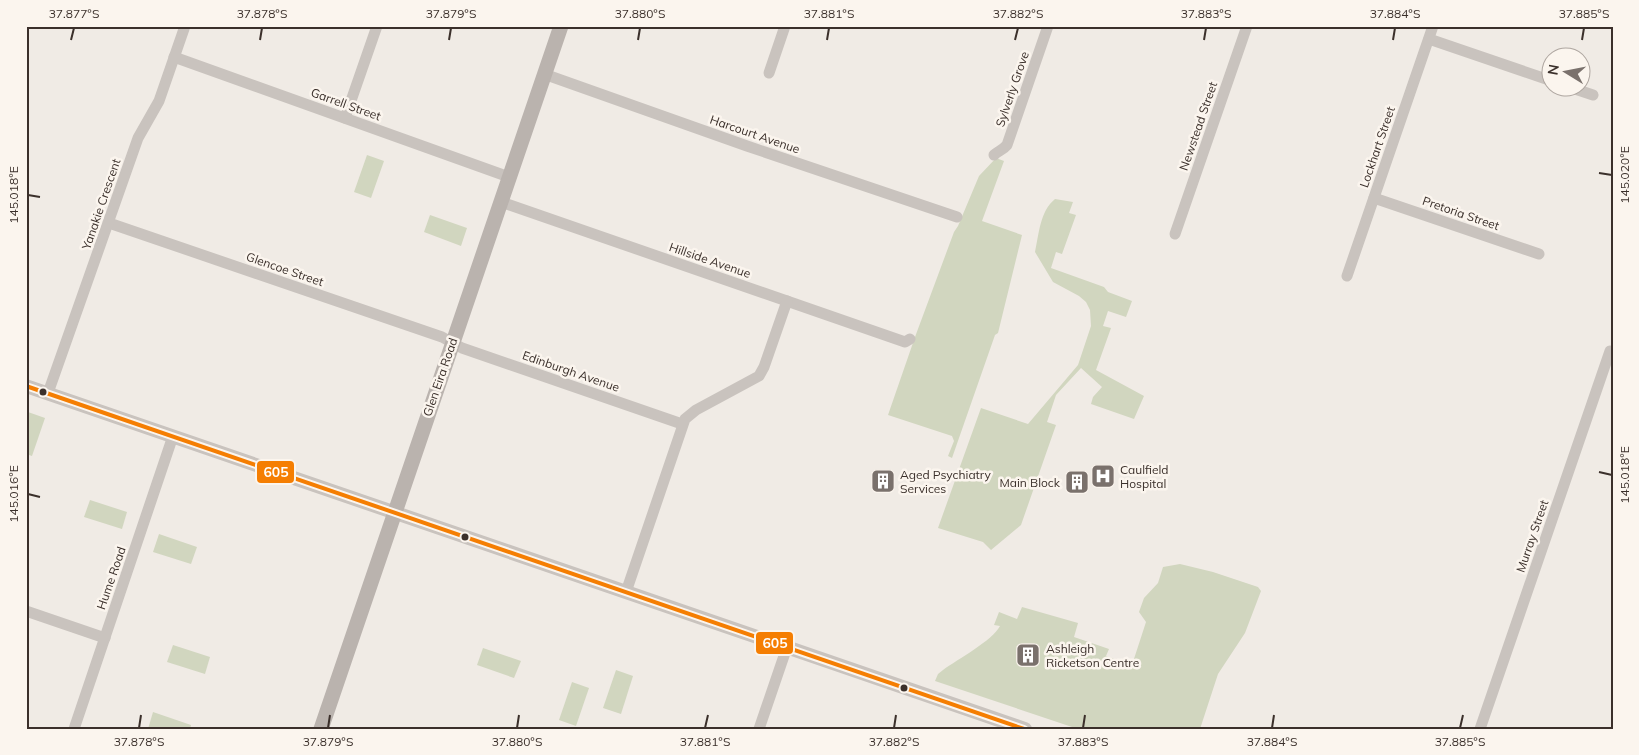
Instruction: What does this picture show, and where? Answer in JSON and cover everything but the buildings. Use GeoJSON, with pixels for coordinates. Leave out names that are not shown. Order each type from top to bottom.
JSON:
{"type":"FeatureCollection","features":[{"type":"Feature","properties":{"kind":"main road","name":"Glen Eira Road"},"geometry":{"type":"LineString","coordinates":[[320,729],[561,26]]}},
{"type":"Feature","properties":{"kind":"street","name":"Yanakie Crescent"},"geometry":{"type":"LineString","coordinates":[[48,393],[138,138],[159,101],[185,26]]}},
{"type":"Feature","properties":{"kind":"street"},"geometry":{"type":"LineString","coordinates":[[345,118],[377,26]]}},
{"type":"Feature","properties":{"kind":"street"},"geometry":{"type":"LineString","coordinates":[[769,73],[785,26]]}},
{"type":"Feature","properties":{"kind":"street","name":"Sylverly Grove"},"geometry":{"type":"LineString","coordinates":[[994,155],[1007,145],[1048,26]]}},
{"type":"Feature","properties":{"kind":"street","name":"Newstead Street"},"geometry":{"type":"LineString","coordinates":[[1176,234],[1247,26]]}},
{"type":"Feature","properties":{"kind":"street","name":"Lockhart Street"},"geometry":{"type":"LineString","coordinates":[[1347,276],[1433,26]]}},
{"type":"Feature","properties":{"kind":"street"},"geometry":{"type":"LineString","coordinates":[[1429,39],[1542,78]]}},
{"type":"Feature","properties":{"kind":"street","name":"Garrell Street"},"geometry":{"type":"LineString","coordinates":[[174,57],[509,177]]}},
{"type":"Feature","properties":{"kind":"street","name":"Harcourt Avenue"},"geometry":{"type":"LineString","coordinates":[[544,74],[747,146],[957,217]]}},
{"type":"Feature","properties":{"kind":"street","name":"Pretoria Street"},"geometry":{"type":"LineString","coordinates":[[1374,198],[1539,254]]}},
{"type":"Feature","properties":{"kind":"street","name":"Hillside Avenue"},"geometry":{"type":"LineString","coordinates":[[501,202],[905,342],[910,339]]}},
{"type":"Feature","properties":{"kind":"street","name":"Glencoe Street"},"geometry":{"type":"LineString","coordinates":[[109,224],[452,343]]}},
{"type":"Feature","properties":{"kind":"street"},"geometry":{"type":"LineString","coordinates":[[626,592],[682,424],[688,415],[696,410],[759,376],[764,367],[787,301]]}},
{"type":"Feature","properties":{"kind":"street","name":"Edinburgh Avenue"},"geometry":{"type":"LineString","coordinates":[[452,343],[466,350],[682,424]]}},
{"type":"Feature","properties":{"kind":"street","name":"Murray Street"},"geometry":{"type":"LineString","coordinates":[[1480,729],[1610,351]]}},
{"type":"Feature","properties":{"kind":"street"},"geometry":{"type":"LineString","coordinates":[[26,386],[786,647],[999,725],[1025,729]]}},
{"type":"Feature","properties":{"kind":"street","name":"Hume Road"},"geometry":{"type":"LineString","coordinates":[[74,729],[173,436]]}},
{"type":"Feature","properties":{"kind":"street"},"geometry":{"type":"LineString","coordinates":[[26,612],[105,638]]}},
{"type":"Feature","properties":{"kind":"street"},"geometry":{"type":"LineString","coordinates":[[759,729],[786,647]]}},
{"type":"Feature","properties":{"kind":"green space"},"geometry":{"type":"Polygon","coordinates":[[[367,155],[384,161],[371,198],[354,192],[367,155]]]}},
{"type":"Feature","properties":{"kind":"green space"},"geometry":{"type":"Polygon","coordinates":[[[996,158],[1004,161],[982,221],[1022,235],[998,333],[995,335],[952,458],[948,456],[954,441],[952,436],[888,415],[954,232],[979,176],[996,158]]]}},
{"type":"Feature","properties":{"kind":"green space"},"geometry":{"type":"Polygon","coordinates":[[[1055,199],[1073,202],[1069,213],[1076,215],[1062,254],[1056,252],[1051,268],[1104,287],[1108,292],[1132,301],[1126,317],[1108,311],[1103,326],[1111,328],[1096,370],[1144,396],[1134,419],[1091,404],[1093,397],[1102,387],[1081,368],[1056,395],[1047,422],[1056,425],[1021,525],[991,550],[983,542],[938,528],[981,408],[1028,424],[1078,365],[1091,326],[1090,310],[1086,302],[1079,296],[1053,282],[1035,252],[1043,216],[1055,199]]]}},
{"type":"Feature","properties":{"kind":"green space"},"geometry":{"type":"Polygon","coordinates":[[[430,215],[467,228],[461,246],[424,232],[430,215]]]}},
{"type":"Feature","properties":{"kind":"green space"},"geometry":{"type":"Polygon","coordinates":[[[28,412],[45,418],[32,456],[26,454],[26,417],[28,412]]]}},
{"type":"Feature","properties":{"kind":"green space"},"geometry":{"type":"Polygon","coordinates":[[[90,500],[127,512],[122,529],[84,517],[90,500]]]}},
{"type":"Feature","properties":{"kind":"green space"},"geometry":{"type":"Polygon","coordinates":[[[159,534],[197,547],[191,564],[153,552],[159,534]]]}},
{"type":"Feature","properties":{"kind":"green space"},"geometry":{"type":"Polygon","coordinates":[[[1180,564],[1213,572],[1258,587],[1261,591],[1245,633],[1218,674],[1200,729],[1078,729],[935,681],[938,674],[982,644],[996,632],[1000,626],[994,625],[999,612],[1017,619],[1022,607],[1078,623],[1074,637],[1109,649],[1106,656],[1132,665],[1146,622],[1139,612],[1144,598],[1158,583],[1163,567],[1180,564]]]}},
{"type":"Feature","properties":{"kind":"green space"},"geometry":{"type":"Polygon","coordinates":[[[173,645],[210,657],[205,674],[167,662],[173,645]]]}},
{"type":"Feature","properties":{"kind":"green space"},"geometry":{"type":"Polygon","coordinates":[[[483,648],[521,661],[514,678],[477,665],[483,648]]]}},
{"type":"Feature","properties":{"kind":"green space"},"geometry":{"type":"Polygon","coordinates":[[[616,670],[633,676],[621,714],[603,708],[616,670]]]}},
{"type":"Feature","properties":{"kind":"green space"},"geometry":{"type":"Polygon","coordinates":[[[572,682],[589,688],[576,726],[559,720],[572,682]]]}},
{"type":"Feature","properties":{"kind":"green space"},"geometry":{"type":"Polygon","coordinates":[[[153,712],[191,725],[190,729],[148,729],[153,712]]]}},
{"type":"Feature","properties":{"kind":"transit line","name":"605"},"geometry":{"type":"LineString","coordinates":[[26,386],[1024,729]]}},
{"type":"Feature","properties":{"kind":"place","name":"Caulfield Hospital"},"geometry":{"type":"Point","coordinates":[1103,476]}},
{"type":"Feature","properties":{"kind":"place","name":"Aged Psychiatry Services"},"geometry":{"type":"Point","coordinates":[883,481]}},
{"type":"Feature","properties":{"kind":"place","name":"Main Block"},"geometry":{"type":"Point","coordinates":[1077,482]}},
{"type":"Feature","properties":{"kind":"place","name":"Ashleigh Ricketson Centre"},"geometry":{"type":"Point","coordinates":[1028,655]}}]}
